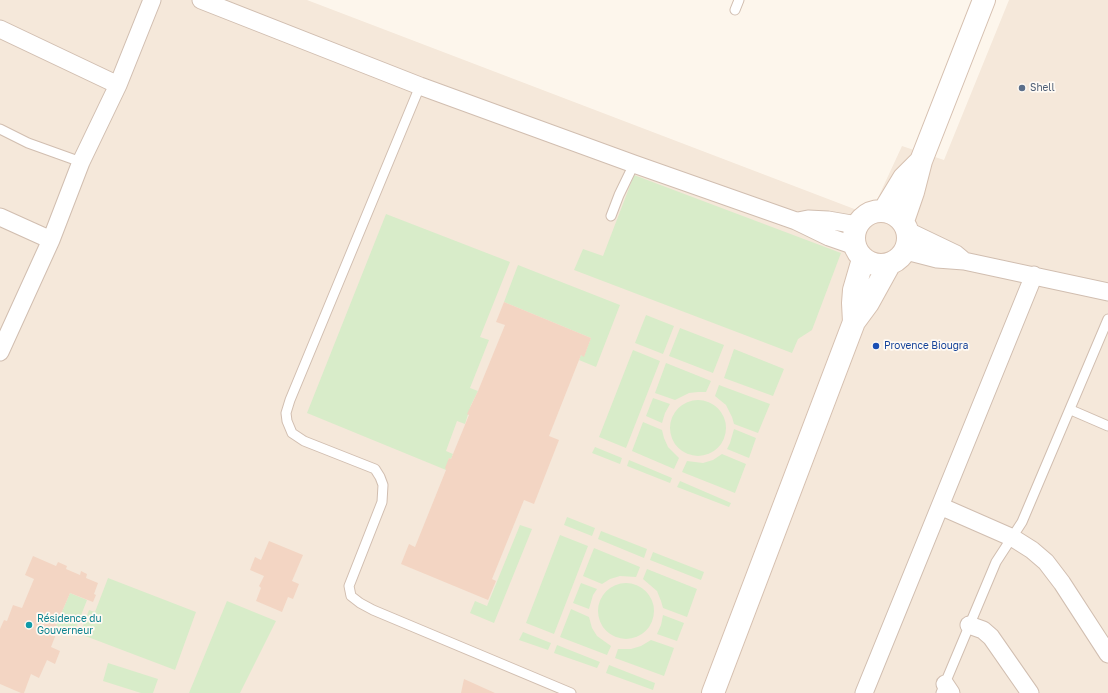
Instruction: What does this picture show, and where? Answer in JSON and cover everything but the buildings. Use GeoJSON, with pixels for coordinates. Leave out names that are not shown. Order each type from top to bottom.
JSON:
{"type":"FeatureCollection","features":[{"type":"Feature","properties":{"kind":"main road"},"geometry":{"type":"LineString","coordinates":[[713,693],[854,322],[871,298],[898,236],[913,192],[921,161],[984,0]]}},
{"type":"Feature","properties":{"kind":"main road"},"geometry":{"type":"LineString","coordinates":[[854,322],[853,303],[858,244],[864,217],[874,212],[898,236]]}},
{"type":"Feature","properties":{"kind":"main road"},"geometry":{"type":"LineString","coordinates":[[858,244],[871,264],[880,266],[898,236]]}},
{"type":"Feature","properties":{"kind":"street"},"geometry":{"type":"LineString","coordinates":[[0,352],[51,240],[81,162],[118,85],[152,0]]}},
{"type":"Feature","properties":{"kind":"street"},"geometry":{"type":"LineString","coordinates":[[201,0],[420,86],[796,221],[808,219],[828,220],[858,244]]}},
{"type":"Feature","properties":{"kind":"street"},"geometry":{"type":"LineString","coordinates":[[0,29],[118,85]]}},
{"type":"Feature","properties":{"kind":"street"},"geometry":{"type":"LineString","coordinates":[[0,217],[51,240]]}},
{"type":"Feature","properties":{"kind":"street"},"geometry":{"type":"LineString","coordinates":[[898,236],[937,259],[964,261],[1108,292]]}},
{"type":"Feature","properties":{"kind":"street"},"geometry":{"type":"LineString","coordinates":[[864,693],[1034,275]]}},
{"type":"Feature","properties":{"kind":"street"},"geometry":{"type":"LineString","coordinates":[[940,506],[1013,538],[1032,550],[1053,570],[1108,654]]}},
{"type":"Feature","properties":{"kind":"street"},"geometry":{"type":"LineString","coordinates":[[970,625],[983,630],[991,637],[1030,693]]}},
{"type":"Feature","properties":{"kind":"lane"},"geometry":{"type":"LineString","coordinates":[[735,10],[739,0]]}},
{"type":"Feature","properties":{"kind":"lane"},"geometry":{"type":"LineString","coordinates":[[420,86],[290,400],[286,413],[287,421],[292,433],[304,441],[375,469],[384,485],[382,502],[349,586],[351,596],[360,603],[374,610],[571,693]]}},
{"type":"Feature","properties":{"kind":"lane"},"geometry":{"type":"LineString","coordinates":[[0,129],[28,143],[81,162]]}},
{"type":"Feature","properties":{"kind":"lane"},"geometry":{"type":"LineString","coordinates":[[611,216],[634,164]]}},
{"type":"Feature","properties":{"kind":"lane"},"geometry":{"type":"LineString","coordinates":[[946,690],[970,625],[996,562],[1022,522],[1071,410],[1108,319]]}},
{"type":"Feature","properties":{"kind":"lane"},"geometry":{"type":"LineString","coordinates":[[1071,410],[1108,426]]}},
{"type":"Feature","properties":{"kind":"shaded area"},"geometry":{"type":"Polygon","coordinates":[[[0,0],[307,0],[870,215],[902,146],[944,160],[1009,0],[1108,0],[1108,693],[0,693],[0,0]]]}},
{"type":"Feature","properties":{"kind":"green space"},"geometry":{"type":"Polygon","coordinates":[[[634,175],[841,253],[812,330],[798,339],[792,353],[574,270],[583,249],[603,256],[634,175]]]}},
{"type":"Feature","properties":{"kind":"green space"},"geometry":{"type":"Polygon","coordinates":[[[386,214],[510,262],[480,337],[489,340],[470,388],[478,391],[471,405],[465,424],[457,421],[446,451],[453,454],[451,459],[449,458],[446,470],[307,413],[386,214]]]}},
{"type":"Feature","properties":{"kind":"green space"},"geometry":{"type":"Polygon","coordinates":[[[518,265],[620,305],[596,367],[579,360],[581,355],[584,356],[591,338],[504,302],[518,265]]]}},
{"type":"Feature","properties":{"kind":"green space"},"geometry":{"type":"Polygon","coordinates":[[[646,315],[674,326],[663,354],[635,343],[646,315]]]}},
{"type":"Feature","properties":{"kind":"green space"},"geometry":{"type":"Polygon","coordinates":[[[680,328],[724,345],[713,373],[669,356],[680,328]]]}},
{"type":"Feature","properties":{"kind":"green space"},"geometry":{"type":"Polygon","coordinates":[[[734,349],[784,369],[773,396],[724,378],[734,349]]]}},
{"type":"Feature","properties":{"kind":"green space"},"geometry":{"type":"Polygon","coordinates":[[[633,350],[660,361],[626,448],[599,437],[633,350]]]}},
{"type":"Feature","properties":{"kind":"green space"},"geometry":{"type":"Polygon","coordinates":[[[666,363],[711,381],[706,392],[689,393],[675,400],[655,393],[666,363]]]}},
{"type":"Feature","properties":{"kind":"green space"},"geometry":{"type":"Polygon","coordinates":[[[719,385],[770,404],[758,433],[734,424],[726,405],[715,396],[719,385]]]}},
{"type":"Feature","properties":{"kind":"green space"},"geometry":{"type":"Polygon","coordinates":[[[653,398],[670,404],[662,423],[646,416],[653,398]]]}},
{"type":"Feature","properties":{"kind":"green space"},"geometry":{"type":"Polygon","coordinates":[[[693,400],[703,400],[718,408],[724,417],[726,428],[724,439],[718,448],[703,456],[693,456],[682,451],[675,444],[670,433],[670,423],[675,412],[682,405],[693,400]]]}},
{"type":"Feature","properties":{"kind":"green space"},"geometry":{"type":"Polygon","coordinates":[[[643,422],[662,430],[668,447],[679,458],[674,469],[632,451],[643,422]]]}},
{"type":"Feature","properties":{"kind":"green space"},"geometry":{"type":"Polygon","coordinates":[[[734,429],[756,438],[749,458],[727,449],[734,429]]]}},
{"type":"Feature","properties":{"kind":"green space"},"geometry":{"type":"Polygon","coordinates":[[[595,447],[622,458],[620,464],[592,453],[595,447]]]}},
{"type":"Feature","properties":{"kind":"green space"},"geometry":{"type":"Polygon","coordinates":[[[722,454],[746,464],[735,493],[682,472],[687,461],[703,463],[713,460],[722,454]]]}},
{"type":"Feature","properties":{"kind":"green space"},"geometry":{"type":"Polygon","coordinates":[[[629,460],[672,478],[670,483],[627,466],[629,460]]]}},
{"type":"Feature","properties":{"kind":"green space"},"geometry":{"type":"Polygon","coordinates":[[[680,481],[731,503],[729,507],[677,487],[680,481]]]}},
{"type":"Feature","properties":{"kind":"green space"},"geometry":{"type":"Polygon","coordinates":[[[567,517],[595,528],[592,536],[564,525],[567,517]]]}},
{"type":"Feature","properties":{"kind":"green space"},"geometry":{"type":"Polygon","coordinates":[[[520,525],[532,529],[494,623],[470,613],[475,601],[487,606],[520,525]]]}},
{"type":"Feature","properties":{"kind":"green space"},"geometry":{"type":"Polygon","coordinates":[[[601,531],[647,549],[644,558],[598,539],[601,531]]]}},
{"type":"Feature","properties":{"kind":"green space"},"geometry":{"type":"Polygon","coordinates":[[[560,535],[588,546],[554,634],[526,623],[560,535]]]}},
{"type":"Feature","properties":{"kind":"green space"},"geometry":{"type":"Polygon","coordinates":[[[594,548],[640,567],[636,577],[620,576],[610,579],[602,584],[583,576],[594,548]]]}},
{"type":"Feature","properties":{"kind":"green space"},"geometry":{"type":"Polygon","coordinates":[[[653,552],[704,572],[701,580],[650,560],[653,552]]]}},
{"type":"Feature","properties":{"kind":"green space"},"geometry":{"type":"Polygon","coordinates":[[[647,569],[697,589],[687,617],[663,608],[657,591],[643,579],[647,569]]]}},
{"type":"Feature","properties":{"kind":"green space"},"geometry":{"type":"Polygon","coordinates":[[[108,578],[196,612],[175,670],[80,634],[89,610],[95,612],[108,578]]]}},
{"type":"Feature","properties":{"kind":"green space"},"geometry":{"type":"Polygon","coordinates":[[[581,583],[597,589],[593,595],[589,609],[573,603],[581,583]]]}},
{"type":"Feature","properties":{"kind":"green space"},"geometry":{"type":"Polygon","coordinates":[[[620,583],[632,583],[646,591],[654,605],[652,622],[646,631],[632,639],[620,639],[610,634],[603,627],[598,617],[598,605],[603,595],[610,588],[620,583]]]}},
{"type":"Feature","properties":{"kind":"green space"},"geometry":{"type":"Polygon","coordinates":[[[70,593],[87,600],[73,636],[55,628],[70,593]]]}},
{"type":"Feature","properties":{"kind":"green space"},"geometry":{"type":"Polygon","coordinates":[[[227,601],[276,621],[240,693],[189,693],[227,601]]]}},
{"type":"Feature","properties":{"kind":"green space"},"geometry":{"type":"Polygon","coordinates":[[[571,609],[589,617],[592,628],[597,636],[611,646],[607,655],[560,637],[571,609]]]}},
{"type":"Feature","properties":{"kind":"green space"},"geometry":{"type":"Polygon","coordinates":[[[663,615],[684,623],[677,641],[657,634],[663,615]]]}},
{"type":"Feature","properties":{"kind":"green space"},"geometry":{"type":"Polygon","coordinates":[[[523,632],[551,643],[548,650],[519,640],[523,632]]]}},
{"type":"Feature","properties":{"kind":"green space"},"geometry":{"type":"Polygon","coordinates":[[[651,640],[674,648],[664,676],[615,658],[618,649],[631,649],[641,646],[651,640]]]}},
{"type":"Feature","properties":{"kind":"green space"},"geometry":{"type":"Polygon","coordinates":[[[557,645],[600,662],[597,668],[554,653],[557,645]]]}},
{"type":"Feature","properties":{"kind":"green space"},"geometry":{"type":"Polygon","coordinates":[[[108,663],[158,679],[153,693],[141,693],[103,681],[108,663]]]}},
{"type":"Feature","properties":{"kind":"green space"},"geometry":{"type":"Polygon","coordinates":[[[609,665],[655,683],[653,690],[606,673],[609,665]]]}},
{"type":"Feature","properties":{"kind":"place","name":"Shell"},"geometry":{"type":"Point","coordinates":[1022,88]}},
{"type":"Feature","properties":{"kind":"place","name":"Provence Biougra"},"geometry":{"type":"Point","coordinates":[876,346]}},
{"type":"Feature","properties":{"kind":"place","name":"Résidence du Gouverneur"},"geometry":{"type":"Point","coordinates":[29,625]}}]}
